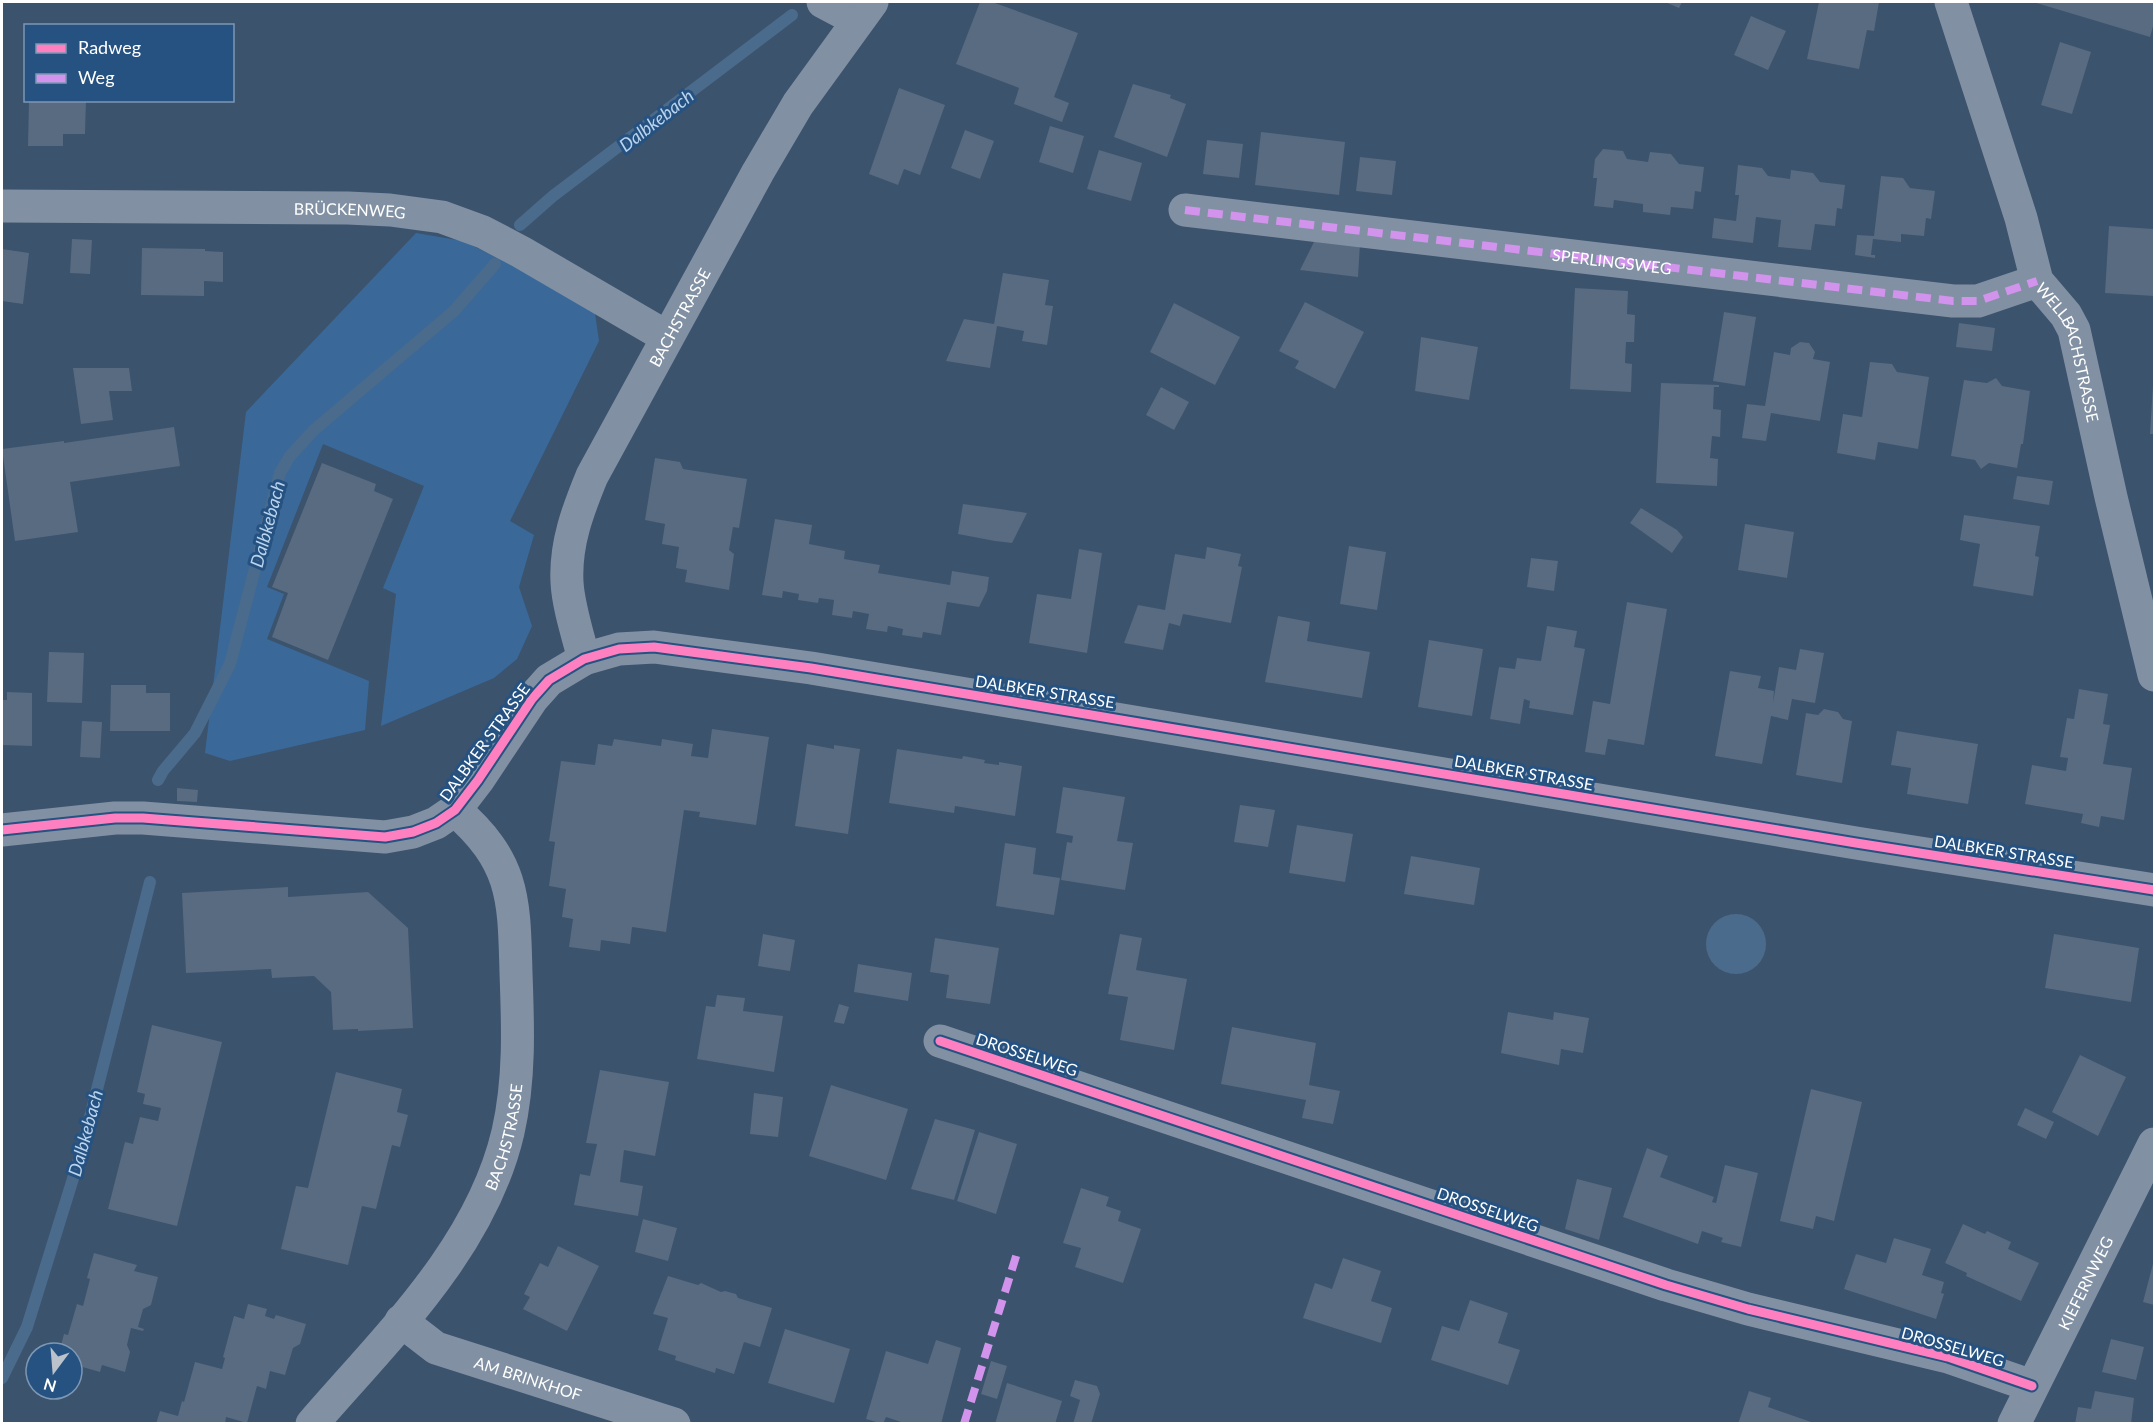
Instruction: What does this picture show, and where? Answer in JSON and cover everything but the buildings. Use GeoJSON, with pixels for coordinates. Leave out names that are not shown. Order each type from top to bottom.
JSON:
{"type":"FeatureCollection","features":[{"type":"Feature","properties":{"kind":"street"},"geometry":{"type":"LineString","coordinates":[[823,2],[865,11]]}},
{"type":"Feature","properties":{"kind":"street","name":"WELLBACHSTRASSE"},"geometry":{"type":"LineString","coordinates":[[1951,2],[2021,218],[2037,280],[2066,315],[2074,330],[2154,675]]}},
{"type":"Feature","properties":{"kind":"street","name":"BACHSTRASSE"},"geometry":{"type":"LineString","coordinates":[[584,659],[567,584],[567,551],[576,515],[592,476],[798,104],[865,11]]}},
{"type":"Feature","properties":{"kind":"street","name":"BRÜCKENWEG"},"geometry":{"type":"LineString","coordinates":[[2,206],[348,208],[390,210],[442,217],[483,232],[521,252],[667,337]]}},
{"type":"Feature","properties":{"kind":"street","name":"SPERLINGSWEG"},"geometry":{"type":"LineString","coordinates":[[1185,210],[1953,301],[1978,301],[2037,280]]}},
{"type":"Feature","properties":{"kind":"street","name":"DALBKER STRASSE"},"geometry":{"type":"LineString","coordinates":[[2,830],[115,818],[143,818],[385,837],[413,832],[436,823],[455,810],[532,699],[549,680],[584,659],[619,649],[654,646],[800,666],[1856,843],[2154,890]]}},
{"type":"Feature","properties":{"kind":"street","name":"BACHSTRASSE"},"geometry":{"type":"LineString","coordinates":[[312,1424],[441,1271],[473,1220],[496,1172],[508,1132],[517,1074],[516,975],[510,893],[505,872],[496,855],[473,825],[455,810]]}},
{"type":"Feature","properties":{"kind":"street","name":"DROSSELWEG"},"geometry":{"type":"LineString","coordinates":[[940,1041],[1666,1285],[1748,1308],[1948,1357],[2032,1386]]}},
{"type":"Feature","properties":{"kind":"street","name":"KIEFERNWEG"},"geometry":{"type":"LineString","coordinates":[[2014,1424],[2154,1144]]}},
{"type":"Feature","properties":{"kind":"street","name":"AM BRINKHOF"},"geometry":{"type":"LineString","coordinates":[[401,1321],[436,1348],[667,1422]]}},
{"type":"Feature","properties":{"kind":"shaded area"},"geometry":{"type":"Polygon","coordinates":[[[416,233],[463,241],[524,271],[595,313],[599,341],[510,521],[534,535],[519,587],[532,626],[517,659],[494,678],[381,726],[396,594],[383,588],[424,486],[323,444],[267,587],[284,594],[267,639],[369,681],[365,730],[230,761],[205,753],[246,412],[416,233]]]}},
{"type":"Feature","properties":{"kind":"shaded area"},"geometry":{"type":"Polygon","coordinates":[[[1730,914],[1742,914],[1758,922],[1764,932],[1766,944],[1764,956],[1758,966],[1742,974],[1730,974],[1714,966],[1706,950],[1706,938],[1714,922],[1730,914]]]}},
{"type":"Feature","properties":{"kind":"waterway","name":"Dalbkebach"},"geometry":{"type":"LineString","coordinates":[[520,225],[553,196],[792,15]]}},
{"type":"Feature","properties":{"kind":"waterway","name":"Dalbkebach"},"geometry":{"type":"LineString","coordinates":[[158,780],[195,733],[230,664],[280,473],[290,456],[314,430],[454,311],[495,264]]}},
{"type":"Feature","properties":{"kind":"waterway","name":"Dalbkebach"},"geometry":{"type":"LineString","coordinates":[[2,1378],[27,1327],[80,1156],[150,882]]}},
{"type":"Feature","properties":{"kind":"marked path"},"geometry":{"type":"LineString","coordinates":[[1185,210],[1953,301],[1978,301],[2037,281]]}},
{"type":"Feature","properties":{"kind":"marked path"},"geometry":{"type":"LineString","coordinates":[[964,1424],[1018,1250]]}},
{"type":"Feature","properties":{"kind":"cycle path"},"geometry":{"type":"LineString","coordinates":[[2,830],[115,818],[143,818],[385,837],[413,832],[436,823],[455,810],[532,699],[549,680],[584,659],[619,649],[654,647],[811,668],[1856,843],[2154,890]]}},
{"type":"Feature","properties":{"kind":"cycle path"},"geometry":{"type":"LineString","coordinates":[[940,1041],[1666,1285],[1748,1309],[1948,1357],[2032,1386]]}}]}
